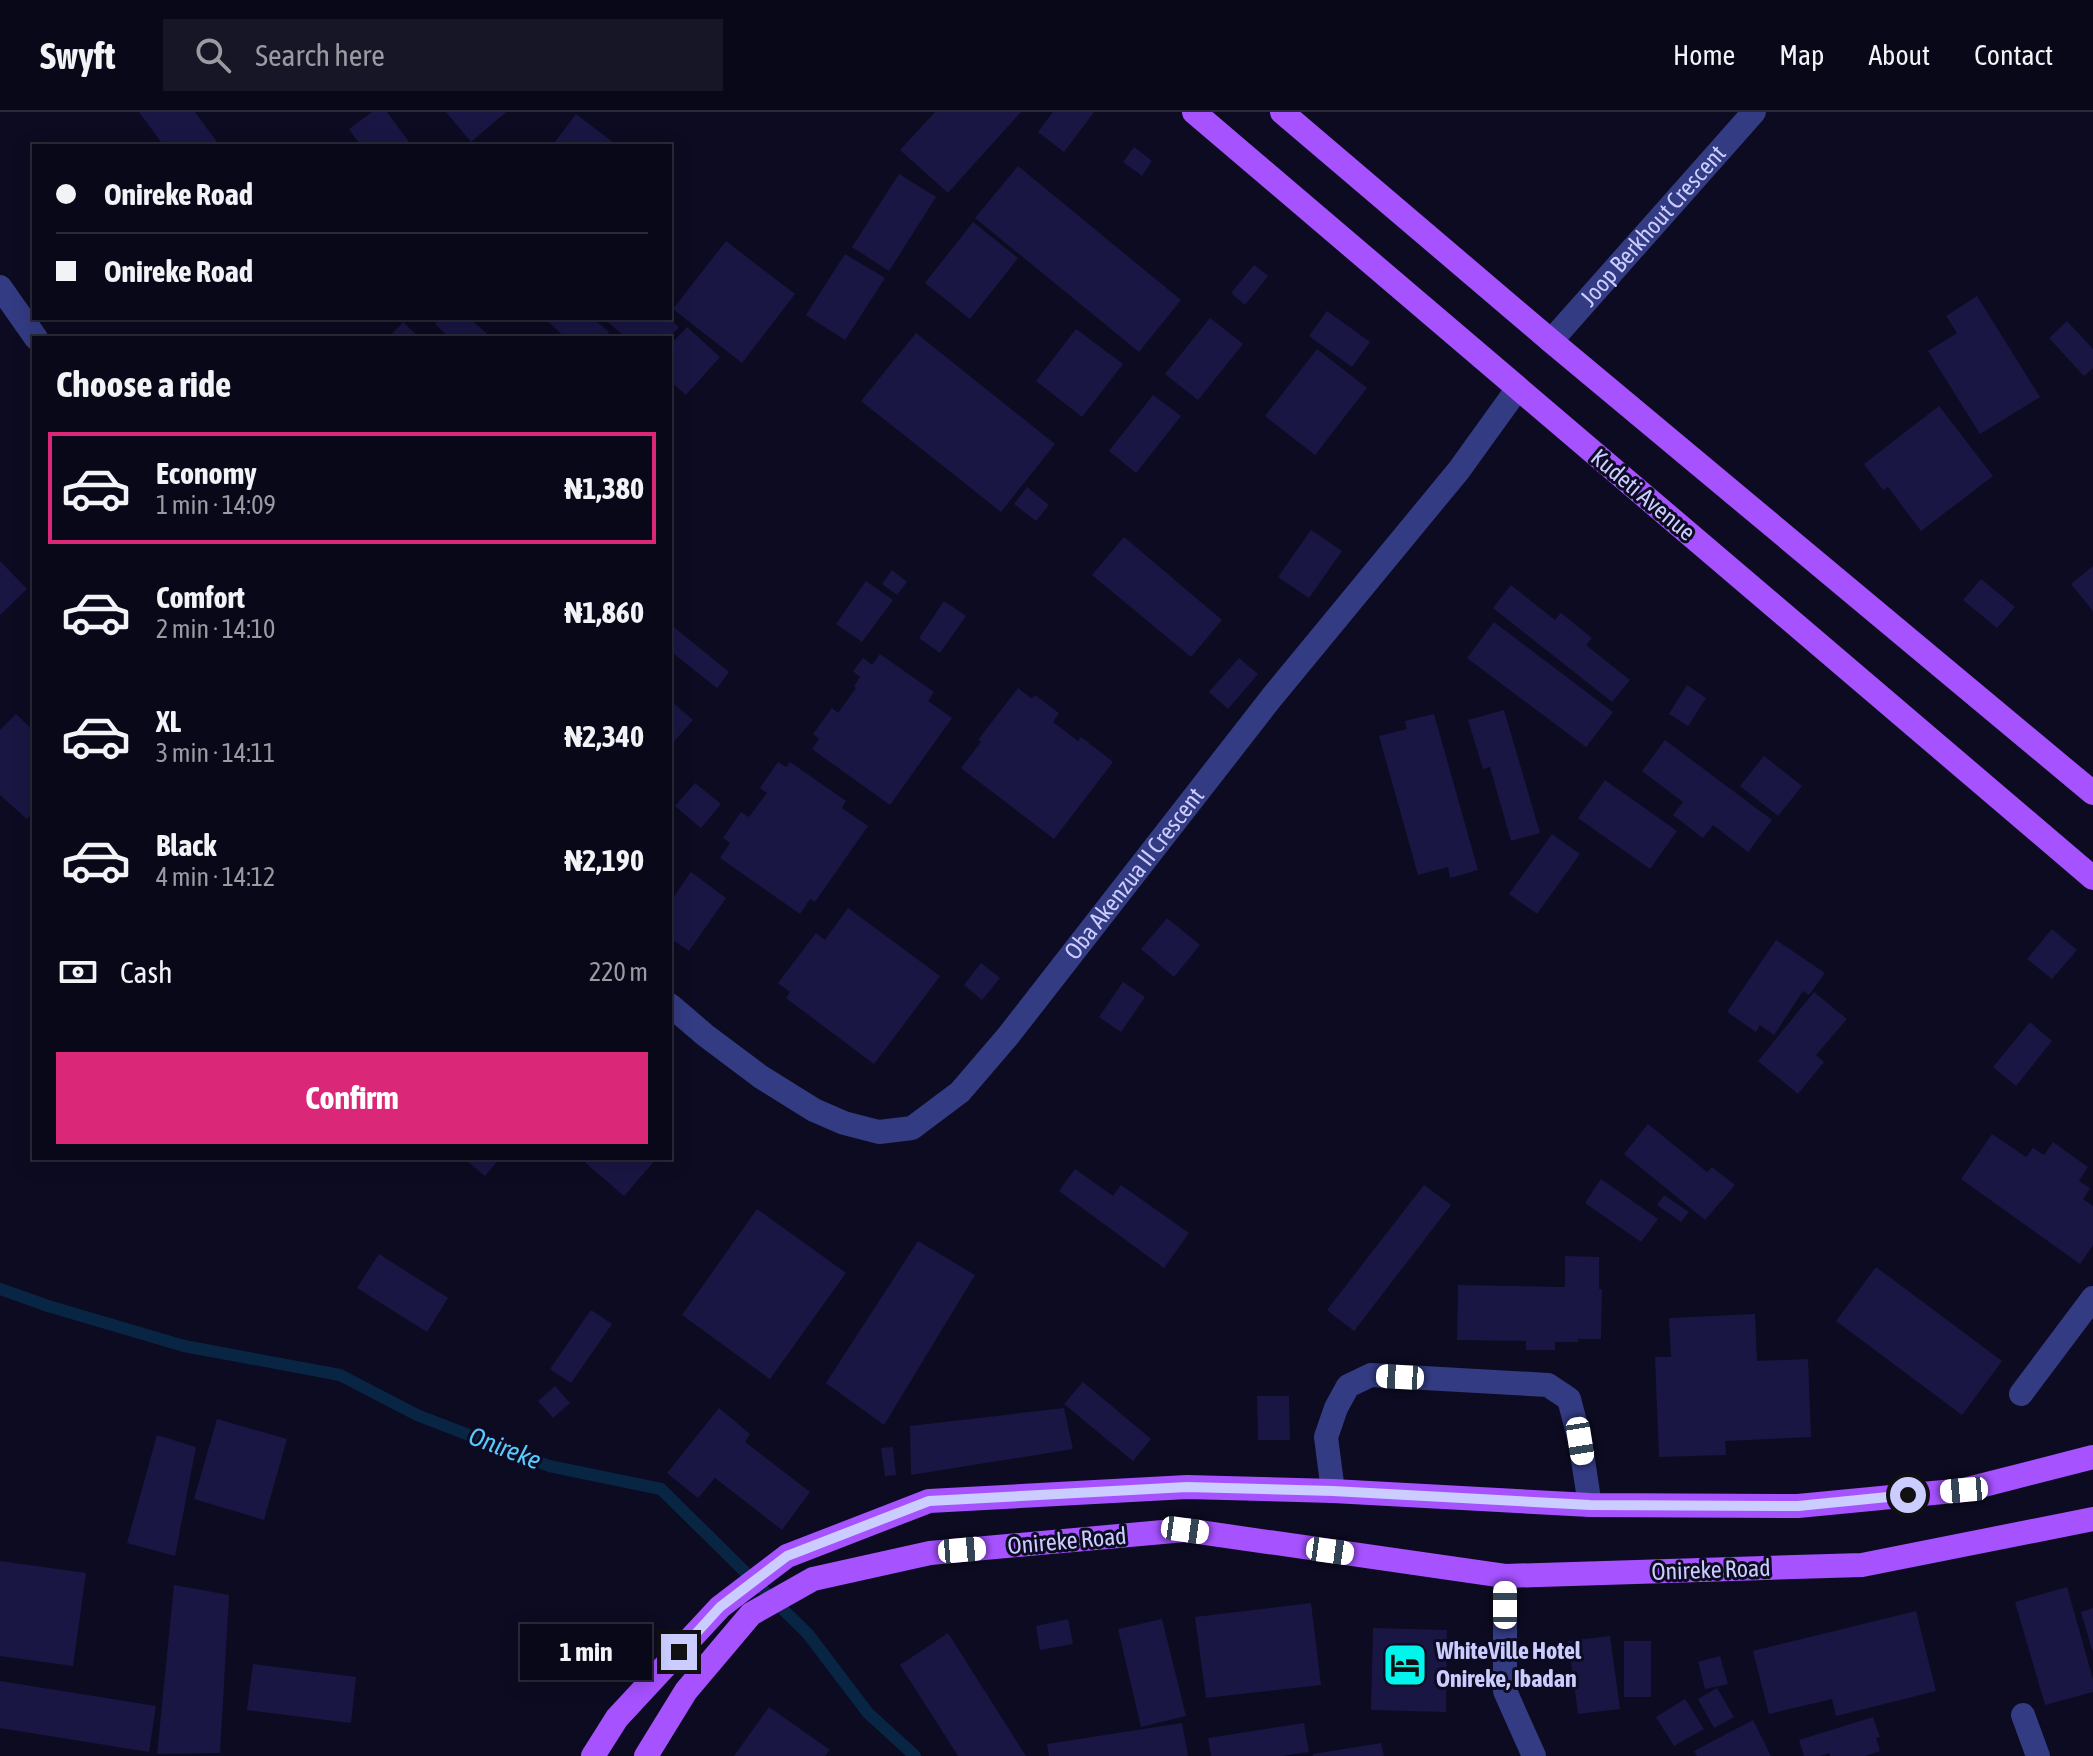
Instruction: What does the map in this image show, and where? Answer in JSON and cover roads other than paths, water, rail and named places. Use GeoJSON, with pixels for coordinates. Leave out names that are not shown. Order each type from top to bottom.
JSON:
{"type":"FeatureCollection","features":[{"type":"Feature","properties":{"kind":"main road","name":"Kudeti Avenue"},"geometry":{"type":"LineString","coordinates":[[1194,112],[2093,878]]}},
{"type":"Feature","properties":{"kind":"main road"},"geometry":{"type":"LineString","coordinates":[[1282,112],[2093,793]]}},
{"type":"Feature","properties":{"kind":"main road","name":"Onireke Road"},"geometry":{"type":"LineString","coordinates":[[646,1756],[742,1605],[775,1565],[787,1556],[929,1501],[1187,1487],[1333,1491],[1590,1505],[1798,1506],[1964,1490],[2093,1457]]}},
{"type":"Feature","properties":{"kind":"main road"},"geometry":{"type":"LineString","coordinates":[[1185,1530],[1187,1487]]}},
{"type":"Feature","properties":{"kind":"main road","name":"Onireke Road"},"geometry":{"type":"LineString","coordinates":[[593,1756],[617,1718],[720,1607],[742,1605],[798,1588],[813,1579],[930,1553],[1185,1530],[1505,1576],[1862,1565],[2093,1519]]}},
{"type":"Feature","properties":{"kind":"street","name":"Joop Berkhout Crescent"},"geometry":{"type":"LineString","coordinates":[[1551,341],[1754,112]]}},
{"type":"Feature","properties":{"kind":"street"},"geometry":{"type":"LineString","coordinates":[[0,287],[35,336]]}},
{"type":"Feature","properties":{"kind":"street","name":"Oba Akenzua II Crescent"},"geometry":{"type":"LineString","coordinates":[[672,1007],[761,1077],[814,1110],[844,1123],[879,1132],[912,1128],[960,1092],[1008,1036],[1272,697],[1459,470],[1518,388]]}},
{"type":"Feature","properties":{"kind":"street"},"geometry":{"type":"LineString","coordinates":[[2021,1394],[2093,1298]]}},
{"type":"Feature","properties":{"kind":"street"},"geometry":{"type":"LineString","coordinates":[[1333,1491],[1326,1437],[1348,1386],[1371,1375],[1548,1385],[1569,1399],[1580,1441],[1590,1505]]}},
{"type":"Feature","properties":{"kind":"street"},"geometry":{"type":"LineString","coordinates":[[1505,1576],[1505,1691],[1534,1756]]}},
{"type":"Feature","properties":{"kind":"street"},"geometry":{"type":"LineString","coordinates":[[2023,1715],[2038,1756]]}},
{"type":"Feature","properties":{"kind":"waterway","name":"Onireke"},"geometry":{"type":"LineString","coordinates":[[0,1289],[184,1346],[340,1375],[417,1415],[549,1466],[661,1489],[808,1634],[868,1713],[915,1756]]}},
{"type":"Feature","properties":{"kind":"place","name":"WhiteVille Hotel Onireke, Ibadan"},"geometry":{"type":"Point","coordinates":[1405,1665]}}]}
